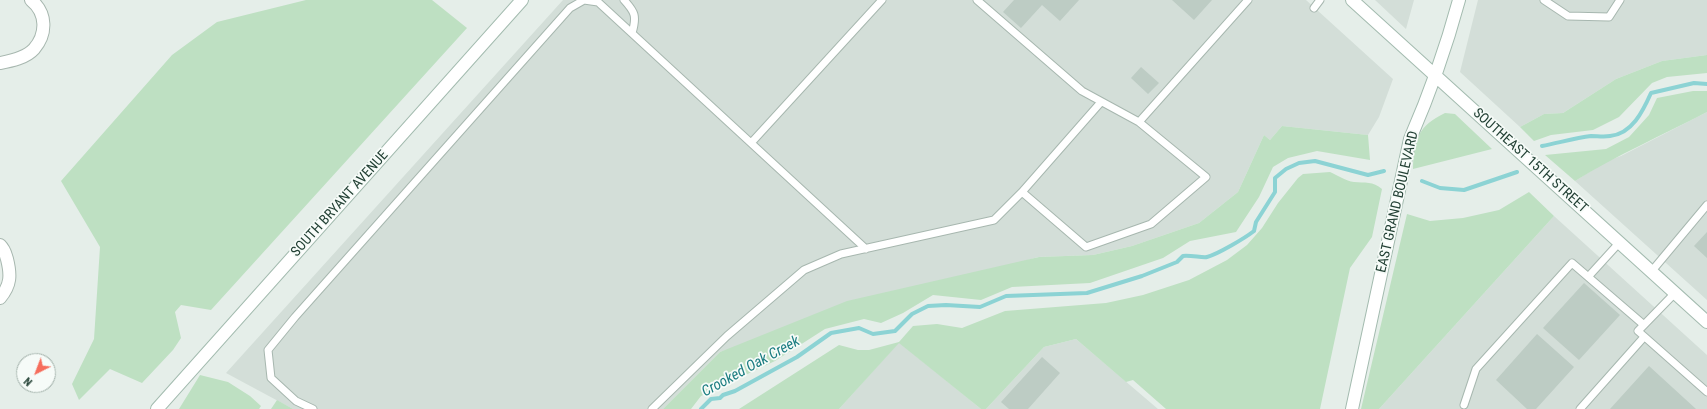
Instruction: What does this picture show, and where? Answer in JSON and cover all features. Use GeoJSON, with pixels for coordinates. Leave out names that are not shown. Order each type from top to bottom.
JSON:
{"type":"FeatureCollection","features":[{"type":"Feature","properties":{"kind":"street","name":"SOUTH BRYANT AVENUE"},"geometry":{"type":"LineString","coordinates":[[157,409],[522,0]]}},
{"type":"Feature","properties":{"kind":"street","name":"SOUTHEAST 15TH STREET"},"geometry":{"type":"LineString","coordinates":[[1352,0],[1707,322]]}},
{"type":"Feature","properties":{"kind":"street","name":"EAST GRAND BOULEVARD"},"geometry":{"type":"LineString","coordinates":[[1352,409],[1410,139],[1436,76],[1447,44],[1459,0]]}},
{"type":"Feature","properties":{"kind":"street"},"geometry":{"type":"LineString","coordinates":[[0,63],[15,61],[33,50],[43,34],[43,17],[32,1]]}},
{"type":"Feature","properties":{"kind":"street"},"geometry":{"type":"LineString","coordinates":[[0,245],[4,249],[11,274],[6,292],[0,298]]}},
{"type":"Feature","properties":{"kind":"lane"},"geometry":{"type":"LineString","coordinates":[[313,409],[296,401],[271,378],[268,350],[295,317],[570,8],[584,0],[598,2],[866,249]]}},
{"type":"Feature","properties":{"kind":"lane"},"geometry":{"type":"LineString","coordinates":[[624,0],[634,10],[635,23],[632,33]]}},
{"type":"Feature","properties":{"kind":"lane"},"geometry":{"type":"LineString","coordinates":[[751,143],[882,0]]}},
{"type":"Feature","properties":{"kind":"lane"},"geometry":{"type":"LineString","coordinates":[[977,0],[1082,91],[1139,122],[1206,177],[1151,224],[1086,247],[1022,192]]}},
{"type":"Feature","properties":{"kind":"lane"},"geometry":{"type":"LineString","coordinates":[[1139,122],[1248,0]]}},
{"type":"Feature","properties":{"kind":"lane"},"geometry":{"type":"LineString","coordinates":[[1314,8],[1320,0]]}},
{"type":"Feature","properties":{"kind":"lane"},"geometry":{"type":"LineString","coordinates":[[1544,0],[1568,16],[1609,17],[1620,0]]}},
{"type":"Feature","properties":{"kind":"lane"},"geometry":{"type":"LineString","coordinates":[[652,409],[727,336],[804,270],[841,254],[994,220],[1022,192],[1101,102]]}},
{"type":"Feature","properties":{"kind":"lane"},"geometry":{"type":"LineString","coordinates":[[1651,272],[1707,205]]}},
{"type":"Feature","properties":{"kind":"lane"},"geometry":{"type":"LineString","coordinates":[[1588,277],[1619,243]]}},
{"type":"Feature","properties":{"kind":"lane"},"geometry":{"type":"LineString","coordinates":[[1464,405],[1476,369],[1572,263],[1644,325]]}},
{"type":"Feature","properties":{"kind":"lane"},"geometry":{"type":"LineString","coordinates":[[1675,293],[1638,331],[1707,392]]}},
{"type":"Feature","properties":{"kind":"lane"},"geometry":{"type":"LineString","coordinates":[[1580,409],[1644,337]]}},
{"type":"Feature","properties":{"kind":"shaded area"},"geometry":{"type":"Polygon","coordinates":[[[563,0],[1306,0],[1393,79],[1379,117],[1368,135],[1282,126],[1270,140],[1264,135],[1238,192],[1199,223],[1132,246],[1093,255],[1038,257],[720,352],[663,409],[293,409],[226,373],[563,0]]]}},
{"type":"Feature","properties":{"kind":"shaded area"},"geometry":{"type":"Polygon","coordinates":[[[1375,0],[1414,0],[1406,29],[1375,0]]]}},
{"type":"Feature","properties":{"kind":"shaded area"},"geometry":{"type":"Polygon","coordinates":[[[1478,0],[1707,0],[1707,55],[1662,61],[1616,79],[1563,113],[1544,114],[1520,127],[1460,72],[1478,0]]]}},
{"type":"Feature","properties":{"kind":"shaded area"},"geometry":{"type":"Polygon","coordinates":[[[1707,112],[1707,300],[1575,181],[1607,161],[1621,156],[1707,112]]]}},
{"type":"Feature","properties":{"kind":"shaded area"},"geometry":{"type":"Polygon","coordinates":[[[1554,216],[1707,355],[1707,409],[1379,409],[1554,216]]]}},
{"type":"Feature","properties":{"kind":"shaded area"},"geometry":{"type":"Polygon","coordinates":[[[1076,339],[1158,409],[986,409],[1044,347],[1076,339]]]}},
{"type":"Feature","properties":{"kind":"shaded area"},"geometry":{"type":"Polygon","coordinates":[[[899,342],[981,409],[839,409],[899,342]]]}},
{"type":"Feature","properties":{"kind":"green space"},"geometry":{"type":"Polygon","coordinates":[[[306,0],[432,0],[467,28],[211,310],[181,305],[175,312],[181,338],[173,350],[142,383],[110,369],[79,400],[72,384],[94,339],[100,247],[61,181],[172,55],[217,22],[306,0]]]}},
{"type":"Feature","properties":{"kind":"green space"},"geometry":{"type":"Polygon","coordinates":[[[1707,55],[1707,73],[1667,77],[1652,83],[1619,117],[1593,130],[1551,135],[1534,141],[1520,127],[1544,114],[1563,113],[1616,79],[1662,61],[1707,55]]]}},
{"type":"Feature","properties":{"kind":"green space"},"geometry":{"type":"Polygon","coordinates":[[[1693,91],[1707,91],[1707,112],[1624,154],[1575,181],[1545,155],[1606,149],[1629,137],[1649,115],[1657,98],[1693,91]]]}},
{"type":"Feature","properties":{"kind":"green space"},"geometry":{"type":"Polygon","coordinates":[[[1445,113],[1455,114],[1492,149],[1413,169],[1416,142],[1419,135],[1429,123],[1445,113]]]}},
{"type":"Feature","properties":{"kind":"green space"},"geometry":{"type":"Polygon","coordinates":[[[1282,126],[1368,135],[1370,160],[1317,151],[1288,158],[1273,167],[1259,197],[1236,232],[1190,241],[1163,258],[1090,283],[1012,287],[981,300],[933,295],[903,313],[881,323],[864,319],[825,329],[775,361],[701,396],[691,409],[663,409],[720,352],[847,301],[1039,257],[1093,255],[1132,246],[1199,223],[1238,192],[1264,135],[1270,140],[1282,126]]]}},
{"type":"Feature","properties":{"kind":"green space"},"geometry":{"type":"Polygon","coordinates":[[[1330,172],[1354,182],[1372,184],[1379,186],[1382,189],[1372,237],[1350,268],[1320,409],[1166,409],[1133,380],[1126,382],[1076,339],[1044,347],[986,409],[981,409],[899,343],[839,409],[739,409],[839,345],[858,350],[869,350],[899,342],[913,326],[937,324],[962,328],[1005,311],[1106,303],[1143,295],[1189,280],[1227,260],[1247,245],[1262,228],[1278,203],[1303,174],[1330,172]]]}},
{"type":"Feature","properties":{"kind":"green space"},"geometry":{"type":"Polygon","coordinates":[[[1529,192],[1554,216],[1379,409],[1361,409],[1407,214],[1430,221],[1463,218],[1499,210],[1529,192]]]}},
{"type":"Feature","properties":{"kind":"green space"},"geometry":{"type":"Polygon","coordinates":[[[200,375],[228,382],[250,396],[261,406],[259,409],[179,409],[200,375]]]}},
{"type":"Feature","properties":{"kind":"green space"},"geometry":{"type":"Polygon","coordinates":[[[277,400],[293,409],[271,409],[277,400]]]}},
{"type":"Feature","properties":{"kind":"building"},"geometry":{"type":"Polygon","coordinates":[[[1014,0],[1079,0],[1060,21],[1042,5],[1021,28],[1003,12],[1014,0]]]}},
{"type":"Feature","properties":{"kind":"building"},"geometry":{"type":"Polygon","coordinates":[[[1172,0],[1212,0],[1194,20],[1172,0]]]}},
{"type":"Feature","properties":{"kind":"building"},"geometry":{"type":"Polygon","coordinates":[[[1141,67],[1159,83],[1148,94],[1131,78],[1141,67]]]}},
{"type":"Feature","properties":{"kind":"building"},"geometry":{"type":"Polygon","coordinates":[[[1707,232],[1707,258],[1694,246],[1707,232]]]}},
{"type":"Feature","properties":{"kind":"building"},"geometry":{"type":"Polygon","coordinates":[[[1584,283],[1620,315],[1579,360],[1543,328],[1584,283]]]}},
{"type":"Feature","properties":{"kind":"building"},"geometry":{"type":"Polygon","coordinates":[[[1537,334],[1574,367],[1536,409],[1527,409],[1496,380],[1537,334]]]}},
{"type":"Feature","properties":{"kind":"building"},"geometry":{"type":"Polygon","coordinates":[[[1042,357],[1060,373],[1028,409],[1009,409],[1001,402],[1042,357]]]}},
{"type":"Feature","properties":{"kind":"building"},"geometry":{"type":"Polygon","coordinates":[[[1649,366],[1696,409],[1610,409],[1649,366]]]}},
{"type":"Feature","properties":{"kind":"waterway","name":"Crooked Oak Creek"},"geometry":{"type":"LineString","coordinates":[[1542,146],[1591,136],[1608,136],[1618,134],[1625,131],[1636,120],[1651,93],[1694,83],[1707,84]]}},
{"type":"Feature","properties":{"kind":"waterway","name":"Crooked Oak Creek"},"geometry":{"type":"LineString","coordinates":[[701,409],[711,399],[720,398],[723,395],[735,391],[797,357],[831,333],[859,328],[873,334],[895,331],[912,314],[928,306],[946,305],[980,307],[1006,296],[1087,293],[1142,276],[1177,262],[1183,256],[1207,257],[1212,255],[1231,246],[1254,231],[1256,222],[1275,192],[1275,178],[1286,169],[1299,163],[1315,161],[1368,175],[1384,171]]}},
{"type":"Feature","properties":{"kind":"waterway","name":"Crooked Oak Creek"},"geometry":{"type":"LineString","coordinates":[[1422,181],[1440,188],[1464,190],[1517,172]]}}]}
